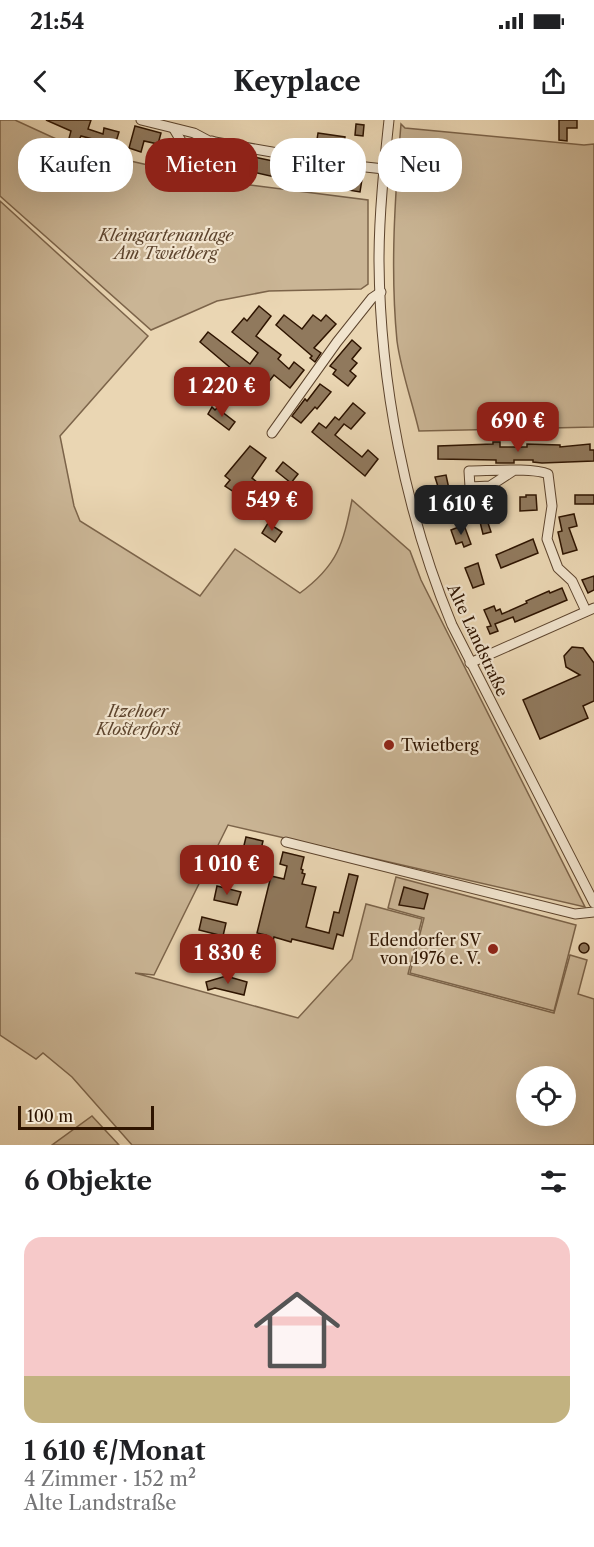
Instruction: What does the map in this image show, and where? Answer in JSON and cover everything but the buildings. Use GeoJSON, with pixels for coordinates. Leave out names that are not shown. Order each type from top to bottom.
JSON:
{"type":"FeatureCollection","features":[{"type":"Feature","properties":{"kind":"street"},"geometry":{"type":"LineString","coordinates":[[141,120],[205,138]]}},
{"type":"Feature","properties":{"kind":"street","name":"Alte Landstraße"},"geometry":{"type":"LineString","coordinates":[[387,138],[389,120]]}},
{"type":"Feature","properties":{"kind":"street"},"geometry":{"type":"LineString","coordinates":[[174,129],[179,138]]}},
{"type":"Feature","properties":{"kind":"street"},"geometry":{"type":"LineString","coordinates":[[258,149],[310,161],[378,168]]}},
{"type":"Feature","properties":{"kind":"street","name":"Alte Landstraße"},"geometry":{"type":"LineString","coordinates":[[383,192],[379,261],[384,351],[390,400],[405,473],[435,582],[470,663],[594,903]]}},
{"type":"Feature","properties":{"kind":"street"},"geometry":{"type":"LineString","coordinates":[[272,434],[337,342],[372,298],[381,292]]}},
{"type":"Feature","properties":{"kind":"street"},"geometry":{"type":"LineString","coordinates":[[470,663],[590,610],[573,583],[558,568],[546,538],[552,507],[548,474],[540,471],[513,471]]}},
{"type":"Feature","properties":{"kind":"street"},"geometry":{"type":"LineString","coordinates":[[286,842],[575,914],[594,912]]}},
{"type":"Feature","properties":{"kind":"green space","name":"Kleingartenanlage Am Twietberg"},"geometry":{"type":"Polygon","coordinates":[[[0,120],[15,120],[54,138],[18,138],[18,192],[133,192],[133,162],[145,164],[145,192],[258,192],[258,186],[270,188],[270,192],[305,192],[368,200],[368,284],[361,289],[269,291],[217,301],[151,330],[0,196],[0,120]]]}},
{"type":"Feature","properties":{"kind":"green space"},"geometry":{"type":"Polygon","coordinates":[[[401,124],[405,128],[584,145],[594,144],[594,427],[419,431],[397,341],[394,287],[396,192],[462,192],[462,138],[400,138],[401,124]]]}},
{"type":"Feature","properties":{"kind":"green space","name":"Itzehoer Klosterforst"},"geometry":{"type":"Polygon","coordinates":[[[0,201],[148,336],[60,436],[74,506],[80,521],[200,596],[235,549],[300,593],[313,583],[331,563],[342,541],[352,500],[410,551],[421,580],[585,907],[228,825],[154,975],[135,973],[298,1018],[352,959],[366,904],[422,919],[408,974],[554,1013],[570,955],[587,960],[578,994],[594,999],[594,1145],[132,1145],[72,1077],[43,1053],[36,1059],[0,1035],[0,201]]]}},
{"type":"Feature","properties":{"kind":"green space","name":"Edendorfer SV von 1976 e. V."},"geometry":{"type":"Polygon","coordinates":[[[396,877],[576,925],[554,1011],[410,973],[424,918],[388,908],[396,877]]]}},
{"type":"Feature","properties":{"kind":"green space"},"geometry":{"type":"Polygon","coordinates":[[[92,1116],[119,1145],[52,1145],[92,1116]]]}},
{"type":"Feature","properties":{"kind":"place","name":"Twietberg"},"geometry":{"type":"Point","coordinates":[389,745]}},
{"type":"Feature","properties":{"kind":"place","name":"Edendorfer SV von 1976 e. V."},"geometry":{"type":"Point","coordinates":[493,949]}}]}
